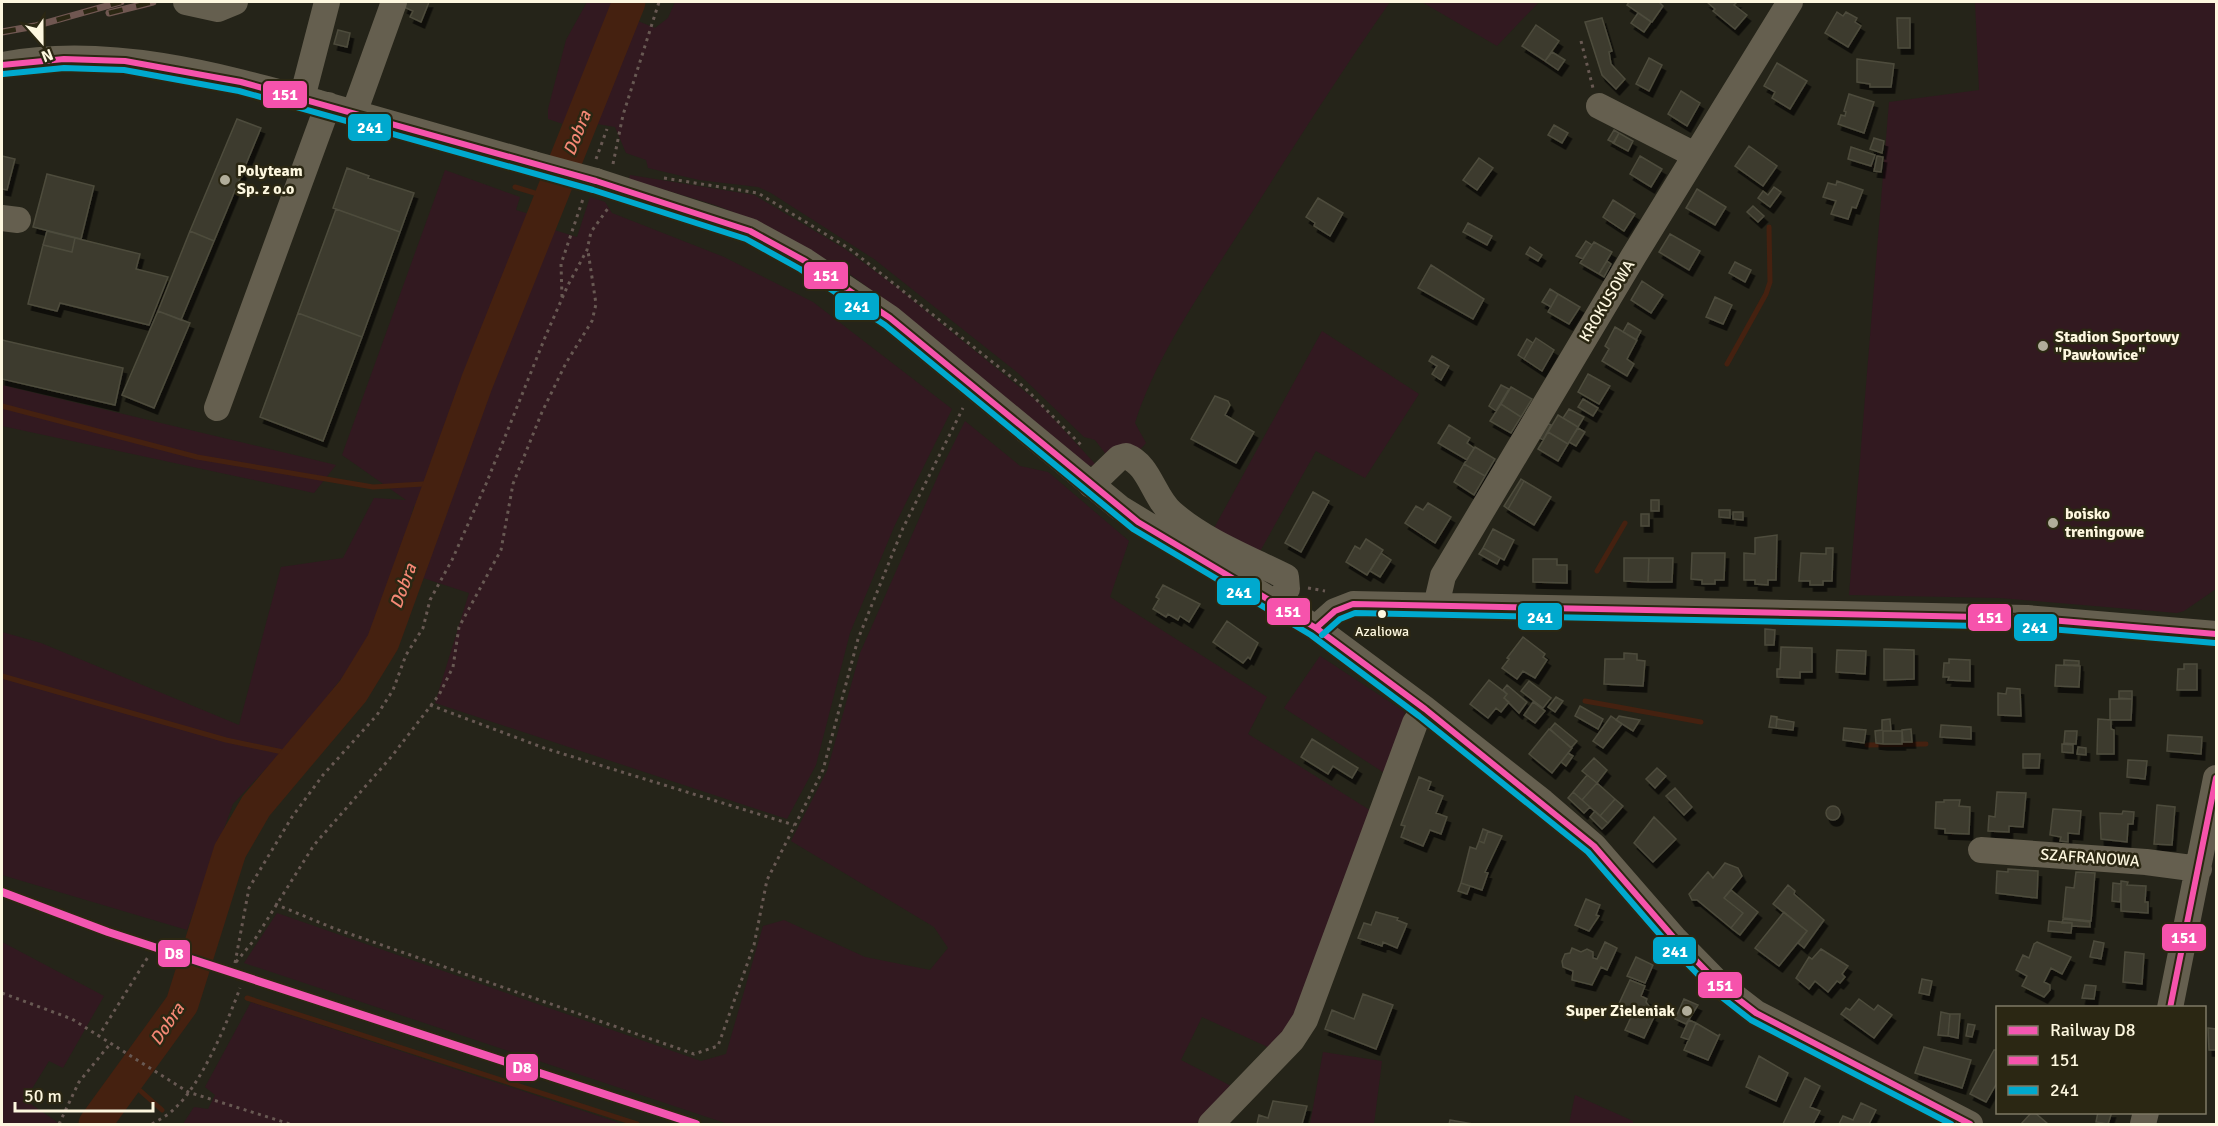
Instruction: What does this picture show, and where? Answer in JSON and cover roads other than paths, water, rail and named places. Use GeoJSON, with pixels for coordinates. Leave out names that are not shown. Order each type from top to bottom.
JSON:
{"type":"FeatureCollection","features":[{"type":"Feature","properties":{"kind":"street"},"geometry":{"type":"LineString","coordinates":[[186,2],[218,9],[235,2]]}},
{"type":"Feature","properties":{"kind":"street"},"geometry":{"type":"LineString","coordinates":[[354,113],[380,60],[394,2]]}},
{"type":"Feature","properties":{"kind":"street","name":"KROKUSOWA"},"geometry":{"type":"LineString","coordinates":[[1436,606],[1443,576],[1695,155],[1790,2]]}},
{"type":"Feature","properties":{"kind":"street"},"geometry":{"type":"LineString","coordinates":[[302,98],[322,3]]}},
{"type":"Feature","properties":{"kind":"street"},"geometry":{"type":"LineString","coordinates":[[2,66],[64,59],[125,61],[241,82],[533,164],[750,231],[796,256],[890,318],[1138,522],[1316,628],[1425,709],[1594,846],[1674,938],[1721,986],[1783,1029],[1970,1125]]}},
{"type":"Feature","properties":{"kind":"street"},"geometry":{"type":"LineString","coordinates":[[217,408],[328,105]]}},
{"type":"Feature","properties":{"kind":"street"},"geometry":{"type":"LineString","coordinates":[[1599,106],[1695,155]]}},
{"type":"Feature","properties":{"kind":"street"},"geometry":{"type":"LineString","coordinates":[[1091,485],[1119,458],[1126,456],[1134,459],[1143,467],[1161,502],[1171,513],[1221,544],[1286,577],[1287,589],[1276,604]]}},
{"type":"Feature","properties":{"kind":"street"},"geometry":{"type":"LineString","coordinates":[[1316,628],[1335,611],[1353,604],[2027,618],[2217,634]]}},
{"type":"Feature","properties":{"kind":"street"},"geometry":{"type":"LineString","coordinates":[[1211,1125],[1292,1040],[1305,1020],[1415,723],[1425,709]]}},
{"type":"Feature","properties":{"kind":"street"},"geometry":{"type":"LineString","coordinates":[[2170,1006],[2217,778]]}},
{"type":"Feature","properties":{"kind":"street","name":"SZAFRANOWA"},"geometry":{"type":"LineString","coordinates":[[1981,850],[2146,862],[2199,869]]}},
{"type":"Feature","properties":{"kind":"waterway","name":"Dobra"},"geometry":{"type":"LineString","coordinates":[[95,1124],[182,1004],[230,851],[256,806],[353,691],[383,642],[477,382],[629,2]]}},
{"type":"Feature","properties":{"kind":"waterway"},"geometry":{"type":"LineString","coordinates":[[515,187],[551,198]]}},
{"type":"Feature","properties":{"kind":"waterway"},"geometry":{"type":"LineString","coordinates":[[1727,364],[1766,294],[1770,282],[1769,227]]}},
{"type":"Feature","properties":{"kind":"waterway"},"geometry":{"type":"LineString","coordinates":[[2,406],[197,457],[373,487],[440,483]]}},
{"type":"Feature","properties":{"kind":"waterway"},"geometry":{"type":"LineString","coordinates":[[1597,571],[1625,523]]}},
{"type":"Feature","properties":{"kind":"waterway"},"geometry":{"type":"LineString","coordinates":[[2,676],[226,740],[297,755]]}},
{"type":"Feature","properties":{"kind":"waterway"},"geometry":{"type":"LineString","coordinates":[[1585,701],[1701,722]]}},
{"type":"Feature","properties":{"kind":"waterway"},"geometry":{"type":"LineString","coordinates":[[1867,745],[1926,744]]}},
{"type":"Feature","properties":{"kind":"waterway"},"geometry":{"type":"LineString","coordinates":[[247,998],[637,1124]]}},
{"type":"Feature","properties":{"kind":"waterway"},"geometry":{"type":"LineString","coordinates":[[127,1079],[162,1110]]}},
{"type":"Feature","properties":{"kind":"railway"},"geometry":{"type":"LineString","coordinates":[[2,32],[35,26],[121,2]]}},
{"type":"Feature","properties":{"kind":"railway"},"geometry":{"type":"LineString","coordinates":[[109,13],[153,2]]}},
{"type":"Feature","properties":{"kind":"rail line","name":"D8"},"geometry":{"type":"LineString","coordinates":[[2,892],[108,932],[696,1124]]}},
{"type":"Feature","properties":{"kind":"place","name":"Polyteam Sp. z o.o"},"geometry":{"type":"Point","coordinates":[225,180]}},
{"type":"Feature","properties":{"kind":"place","name":"Stadion Sportowy \"Pawłowice\""},"geometry":{"type":"Point","coordinates":[2043,346]}},
{"type":"Feature","properties":{"kind":"place","name":"boisko treningowe"},"geometry":{"type":"Point","coordinates":[2053,523]}},
{"type":"Feature","properties":{"kind":"place","name":"Azaliowa"},"geometry":{"type":"Point","coordinates":[1382,614]}},
{"type":"Feature","properties":{"kind":"place","name":"Super Zieleniak"},"geometry":{"type":"Point","coordinates":[1687,1011]}}]}
